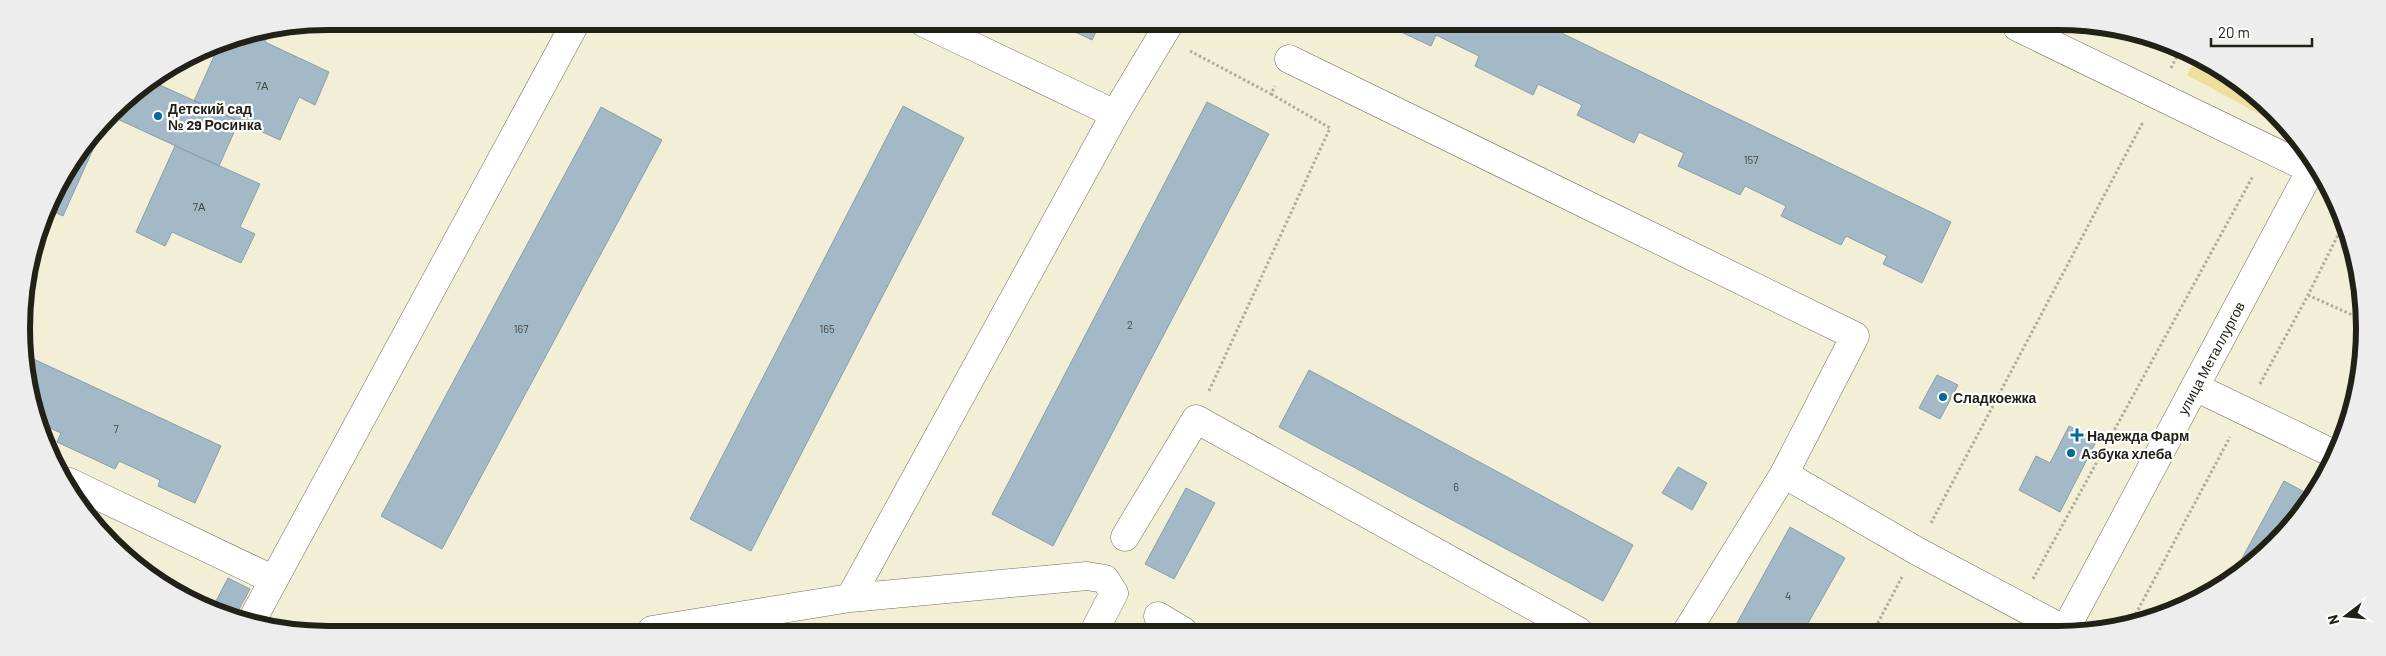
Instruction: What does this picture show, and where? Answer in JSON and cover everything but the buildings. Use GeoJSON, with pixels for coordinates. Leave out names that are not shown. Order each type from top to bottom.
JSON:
{"type":"FeatureCollection","features":[{"type":"Feature","properties":{"kind":"main road"},"geometry":{"type":"LineString","coordinates":[[254,617],[572,30]]}},
{"type":"Feature","properties":{"kind":"main road"},"geometry":{"type":"LineString","coordinates":[[939,30],[1115,114]]}},
{"type":"Feature","properties":{"kind":"main road"},"geometry":{"type":"LineString","coordinates":[[850,598],[1115,114],[1165,30]]}},
{"type":"Feature","properties":{"kind":"main road"},"geometry":{"type":"LineString","coordinates":[[2023,30],[2268,149],[2308,165]]}},
{"type":"Feature","properties":{"kind":"main road"},"geometry":{"type":"LineString","coordinates":[[1289,58],[1855,336],[1784,474],[1691,626]]}},
{"type":"Feature","properties":{"kind":"main road","name":"улица Металлургов"},"geometry":{"type":"LineString","coordinates":[[2067,626],[2312,173]]}},
{"type":"Feature","properties":{"kind":"main road"},"geometry":{"type":"LineString","coordinates":[[2195,388],[2329,452]]}},
{"type":"Feature","properties":{"kind":"main road"},"geometry":{"type":"LineString","coordinates":[[1125,537],[1196,419],[1569,626]]}},
{"type":"Feature","properties":{"kind":"main road"},"geometry":{"type":"LineString","coordinates":[[1784,474],[1917,551],[2055,626]]}},
{"type":"Feature","properties":{"kind":"main road"},"geometry":{"type":"LineString","coordinates":[[74,485],[274,580]]}},
{"type":"Feature","properties":{"kind":"main road"},"geometry":{"type":"LineString","coordinates":[[677,626],[850,598],[1087,576],[1106,579],[1114,592],[1097,626]]}},
{"type":"Feature","properties":{"kind":"main road"},"geometry":{"type":"LineString","coordinates":[[1158,616],[1176,626]]}},
{"type":"Feature","properties":{"kind":"path"},"geometry":{"type":"LineString","coordinates":[[1165,30],[1330,128],[1196,419]]}},
{"type":"Feature","properties":{"kind":"path"},"geometry":{"type":"LineString","coordinates":[[1876,626],[2177,55]]}},
{"type":"Feature","properties":{"kind":"path"},"geometry":{"type":"LineString","coordinates":[[1271,94],[1289,58]]}},
{"type":"Feature","properties":{"kind":"path"},"geometry":{"type":"LineString","coordinates":[[2019,606],[2268,149]]}},
{"type":"Feature","properties":{"kind":"path"},"geometry":{"type":"LineString","coordinates":[[2308,295],[2355,316]]}},
{"type":"Feature","properties":{"kind":"shaded area"},"geometry":{"type":"Polygon","coordinates":[[[2194,63],[2207,70],[2224,80],[2273,121],[2187,75],[2194,63]]]}},
{"type":"Feature","properties":{"kind":"place","name":"Детский сад № 29 Росинка"},"geometry":{"type":"Point","coordinates":[158,116]}},
{"type":"Feature","properties":{"kind":"place","name":"Сладкоежка"},"geometry":{"type":"Point","coordinates":[1943,397]}},
{"type":"Feature","properties":{"kind":"place","name":"Надежда Фарм"},"geometry":{"type":"Point","coordinates":[2077,435]}},
{"type":"Feature","properties":{"kind":"place","name":"Азбука хлеба"},"geometry":{"type":"Point","coordinates":[2071,453]}}]}
